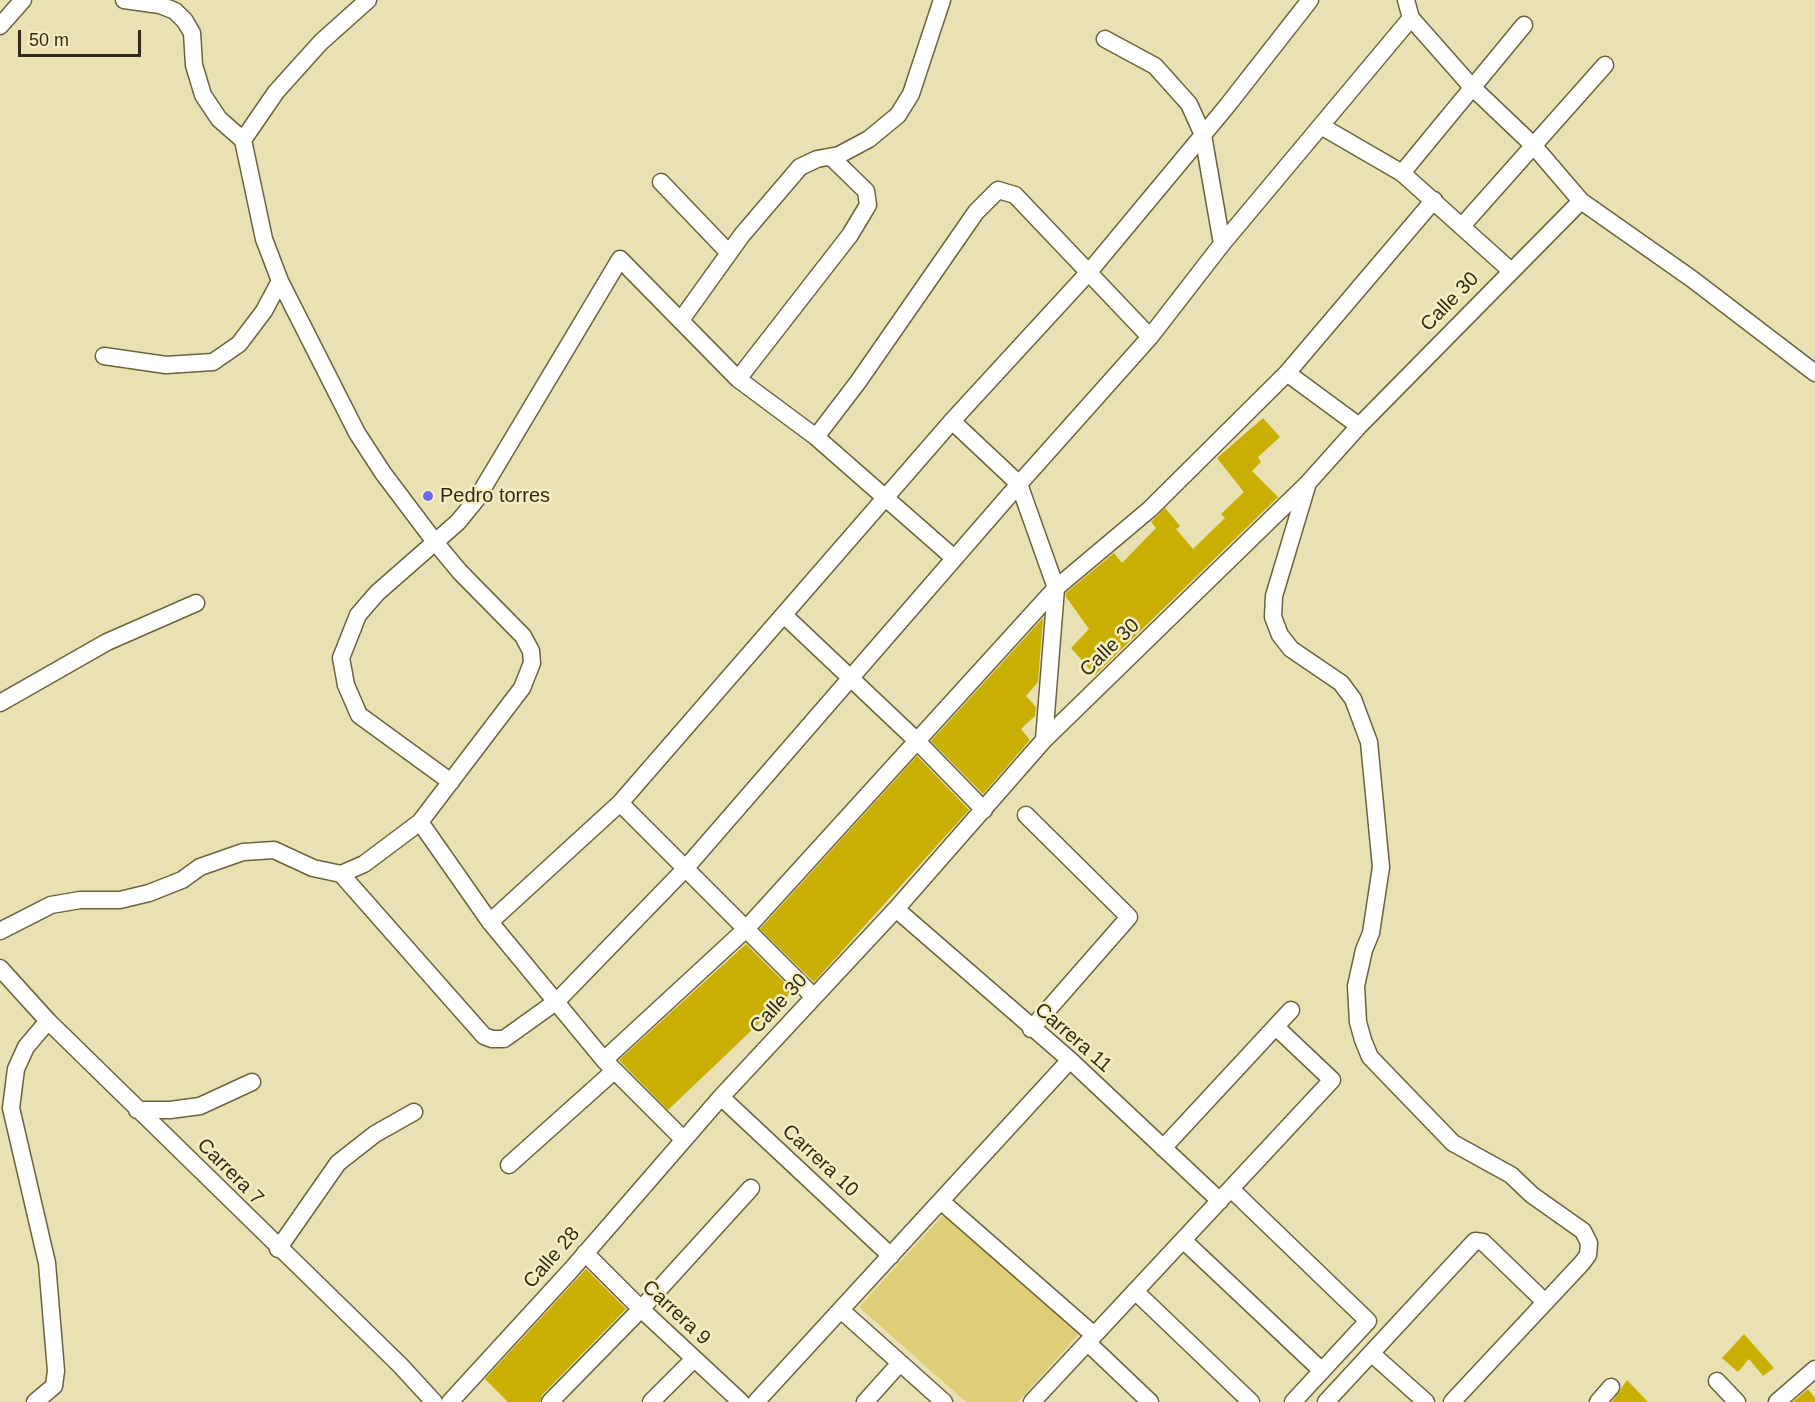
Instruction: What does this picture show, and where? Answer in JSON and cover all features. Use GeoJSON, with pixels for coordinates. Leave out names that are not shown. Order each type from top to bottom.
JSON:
{"type":"FeatureCollection","features":[{"type":"Feature","properties":{"kind":"street"},"geometry":{"type":"LineString","coordinates":[[0,26],[23,0]]}},
{"type":"Feature","properties":{"kind":"street"},"geometry":{"type":"LineString","coordinates":[[0,931],[51,905],[80,900],[120,900],[149,893],[182,880],[200,867],[243,852],[274,850],[313,868],[341,874],[364,864],[420,822],[522,688],[532,663],[531,651],[523,636],[460,572],[435,542],[395,491],[357,433],[280,280],[264,239],[243,140],[219,118],[203,95],[194,65],[192,33],[185,21],[175,11],[160,5],[124,0]]}},
{"type":"Feature","properties":{"kind":"street"},"geometry":{"type":"LineString","coordinates":[[243,140],[276,92],[321,42],[369,0]]}},
{"type":"Feature","properties":{"kind":"street"},"geometry":{"type":"LineString","coordinates":[[681,320],[729,253],[800,167],[817,159],[832,158],[869,139],[898,115],[911,94],[942,0]]}},
{"type":"Feature","properties":{"kind":"street"},"geometry":{"type":"LineString","coordinates":[[490,922],[620,804],[785,616],[885,496],[1089,272],[1203,135],[1310,0]]}},
{"type":"Feature","properties":{"kind":"street"},"geometry":{"type":"LineString","coordinates":[[1406,0],[1411,18],[1471,86],[1533,145],[1581,201],[1692,279],[1815,373]]}},
{"type":"Feature","properties":{"kind":"street"},"geometry":{"type":"LineString","coordinates":[[341,874],[484,1036],[492,1040],[504,1039],[557,1001],[684,870],[1018,484],[1150,337],[1222,244],[1411,18]]}},
{"type":"Feature","properties":{"kind":"street"},"geometry":{"type":"LineString","coordinates":[[1402,173],[1471,86],[1524,25]]}},
{"type":"Feature","properties":{"kind":"street"},"geometry":{"type":"LineString","coordinates":[[1104,39],[1155,66],[1189,104],[1203,135],[1222,244]]}},
{"type":"Feature","properties":{"kind":"street"},"geometry":{"type":"LineString","coordinates":[[1462,226],[1605,65]]}},
{"type":"Feature","properties":{"kind":"street"},"geometry":{"type":"LineString","coordinates":[[1321,126],[1402,173],[1510,270]]}},
{"type":"Feature","properties":{"kind":"street"},"geometry":{"type":"LineString","coordinates":[[738,379],[850,235],[868,205],[866,191],[832,158]]}},
{"type":"Feature","properties":{"kind":"street"},"geometry":{"type":"LineString","coordinates":[[661,183],[729,253]]}},
{"type":"Feature","properties":{"kind":"street"},"geometry":{"type":"LineString","coordinates":[[816,437],[858,382],[976,212],[998,190],[1015,195],[1150,337]]}},
{"type":"Feature","properties":{"kind":"street"},"geometry":{"type":"LineString","coordinates":[[509,1166],[746,929],[1056,588],[1150,509],[1287,373],[1434,200]]}},
{"type":"Feature","properties":{"kind":"street","name":"Calle 30"},"geometry":{"type":"LineString","coordinates":[[683,1139],[896,909],[1044,740],[1307,484],[1359,426],[1510,270],[1581,201]]}},
{"type":"Feature","properties":{"kind":"street"},"geometry":{"type":"LineString","coordinates":[[451,782],[359,716],[346,685],[341,658],[358,615],[377,593],[458,522],[476,500],[620,259],[738,379],[816,437],[954,558]]}},
{"type":"Feature","properties":{"kind":"street"},"geometry":{"type":"LineString","coordinates":[[104,356],[166,365],[213,362],[239,344],[264,311],[280,280]]}},
{"type":"Feature","properties":{"kind":"street"},"geometry":{"type":"LineString","coordinates":[[1287,373],[1359,426]]}},
{"type":"Feature","properties":{"kind":"street"},"geometry":{"type":"LineString","coordinates":[[952,421],[1018,484],[1056,588],[1044,740]]}},
{"type":"Feature","properties":{"kind":"street"},"geometry":{"type":"LineString","coordinates":[[1307,484],[1274,596],[1273,617],[1280,635],[1291,650],[1341,683],[1353,699],[1369,742],[1381,867],[1371,933],[1364,950],[1356,986],[1358,1022],[1363,1040],[1370,1057],[1453,1143],[1511,1175],[1532,1195],[1587,1237],[1589,1249],[1586,1259],[1452,1402]]}},
{"type":"Feature","properties":{"kind":"street"},"geometry":{"type":"LineString","coordinates":[[0,703],[107,642],[196,603]]}},
{"type":"Feature","properties":{"kind":"street"},"geometry":{"type":"LineString","coordinates":[[785,616],[916,740],[984,810]]}},
{"type":"Feature","properties":{"kind":"street"},"geometry":{"type":"LineString","coordinates":[[620,804],[814,997]]}},
{"type":"Feature","properties":{"kind":"street"},"geometry":{"type":"LineString","coordinates":[[1026,815],[1129,917],[1031,1029]]}},
{"type":"Feature","properties":{"kind":"street"},"geometry":{"type":"LineString","coordinates":[[420,822],[490,922],[609,1065],[683,1139]]}},
{"type":"Feature","properties":{"kind":"street","name":"Carrera 11"},"geometry":{"type":"LineString","coordinates":[[896,909],[1031,1029],[1070,1060],[1163,1148],[1225,1195],[1368,1321],[1322,1371]]}},
{"type":"Feature","properties":{"kind":"street","name":"Carrera 7"},"geometry":{"type":"LineString","coordinates":[[0,968],[48,1021],[278,1249],[400,1365],[434,1402]]}},
{"type":"Feature","properties":{"kind":"street"},"geometry":{"type":"LineString","coordinates":[[1163,1148],[1291,1010]]}},
{"type":"Feature","properties":{"kind":"street"},"geometry":{"type":"LineString","coordinates":[[34,1402],[54,1386],[56,1371],[47,1263],[11,1108],[16,1069],[26,1047],[48,1021]]}},
{"type":"Feature","properties":{"kind":"street"},"geometry":{"type":"LineString","coordinates":[[1035,1401],[1332,1080],[1276,1027]]}},
{"type":"Feature","properties":{"kind":"street"},"geometry":{"type":"LineString","coordinates":[[756,1402],[842,1311],[1070,1060]]}},
{"type":"Feature","properties":{"kind":"street"},"geometry":{"type":"LineString","coordinates":[[137,1110],[170,1110],[200,1106],[252,1082]]}},
{"type":"Feature","properties":{"kind":"street","name":"Carrera 10"},"geometry":{"type":"LineString","coordinates":[[721,1097],[891,1256]]}},
{"type":"Feature","properties":{"kind":"street"},"geometry":{"type":"LineString","coordinates":[[278,1249],[338,1163],[375,1134],[414,1112]]}},
{"type":"Feature","properties":{"kind":"street","name":"Calle 28"},"geometry":{"type":"LineString","coordinates":[[450,1402],[585,1253],[683,1139]]}},
{"type":"Feature","properties":{"kind":"street"},"geometry":{"type":"LineString","coordinates":[[550,1402],[640,1309],[751,1188]]}},
{"type":"Feature","properties":{"kind":"street"},"geometry":{"type":"LineString","coordinates":[[942,1202],[1091,1339],[1150,1402]]}},
{"type":"Feature","properties":{"kind":"street"},"geometry":{"type":"LineString","coordinates":[[1183,1240],[1322,1371],[1293,1402]]}},
{"type":"Feature","properties":{"kind":"street"},"geometry":{"type":"LineString","coordinates":[[1326,1402],[1475,1241],[1483,1242],[1545,1302]]}},
{"type":"Feature","properties":{"kind":"street","name":"Carrera 9"},"geometry":{"type":"LineString","coordinates":[[585,1253],[640,1309],[741,1402]]}},
{"type":"Feature","properties":{"kind":"street"},"geometry":{"type":"LineString","coordinates":[[1135,1291],[1251,1402]]}},
{"type":"Feature","properties":{"kind":"street"},"geometry":{"type":"LineString","coordinates":[[842,1311],[944,1402]]}},
{"type":"Feature","properties":{"kind":"street"},"geometry":{"type":"LineString","coordinates":[[1371,1353],[1426,1402]]}},
{"type":"Feature","properties":{"kind":"street"},"geometry":{"type":"LineString","coordinates":[[651,1402],[694,1359]]}},
{"type":"Feature","properties":{"kind":"street"},"geometry":{"type":"LineString","coordinates":[[865,1402],[900,1363]]}},
{"type":"Feature","properties":{"kind":"street"},"geometry":{"type":"LineString","coordinates":[[1777,1402],[1815,1369]]}},
{"type":"Feature","properties":{"kind":"street"},"geometry":{"type":"LineString","coordinates":[[1717,1381],[1737,1402]]}},
{"type":"Feature","properties":{"kind":"street"},"geometry":{"type":"LineString","coordinates":[[1598,1402],[1611,1388]]}},
{"type":"Feature","properties":{"kind":"shaded area"},"geometry":{"type":"Polygon","coordinates":[[[944,1214],[1079,1334],[1018,1402],[966,1402],[859,1307],[944,1214]]]}},
{"type":"Feature","properties":{"kind":"building"},"geometry":{"type":"Polygon","coordinates":[[[1263,418],[1280,437],[1258,457],[1261,462],[1252,471],[1278,497],[1095,675],[1071,648],[1089,629],[1066,597],[1066,593],[1114,553],[1122,563],[1156,528],[1151,522],[1165,508],[1180,526],[1176,529],[1193,549],[1225,518],[1221,514],[1244,492],[1217,458],[1263,418]]]}},
{"type":"Feature","properties":{"kind":"building"},"geometry":{"type":"Polygon","coordinates":[[[1043,618],[1038,682],[1026,696],[1036,707],[1035,716],[1021,729],[1030,740],[983,794],[931,741],[1043,618]]]}},
{"type":"Feature","properties":{"kind":"building"},"geometry":{"type":"Polygon","coordinates":[[[917,756],[969,810],[814,982],[760,929],[917,756]]]}},
{"type":"Feature","properties":{"kind":"building"},"geometry":{"type":"Polygon","coordinates":[[[746,944],[793,991],[668,1110],[619,1060],[746,944]]]}},
{"type":"Feature","properties":{"kind":"building"},"geometry":{"type":"Polygon","coordinates":[[[586,1269],[626,1309],[542,1395],[540,1402],[508,1402],[485,1379],[586,1269]]]}},
{"type":"Feature","properties":{"kind":"building"},"geometry":{"type":"Polygon","coordinates":[[[1744,1334],[1774,1368],[1763,1376],[1749,1359],[1738,1372],[1722,1358],[1744,1334]]]}},
{"type":"Feature","properties":{"kind":"building"},"geometry":{"type":"Polygon","coordinates":[[[1627,1380],[1648,1402],[1612,1402],[1627,1380]]]}},
{"type":"Feature","properties":{"kind":"building"},"geometry":{"type":"Polygon","coordinates":[[[1808,1389],[1815,1398],[1815,1402],[1793,1402],[1808,1389]]]}},
{"type":"Feature","properties":{"kind":"place","name":"Pedro torres"},"geometry":{"type":"Point","coordinates":[428,496]}}]}
